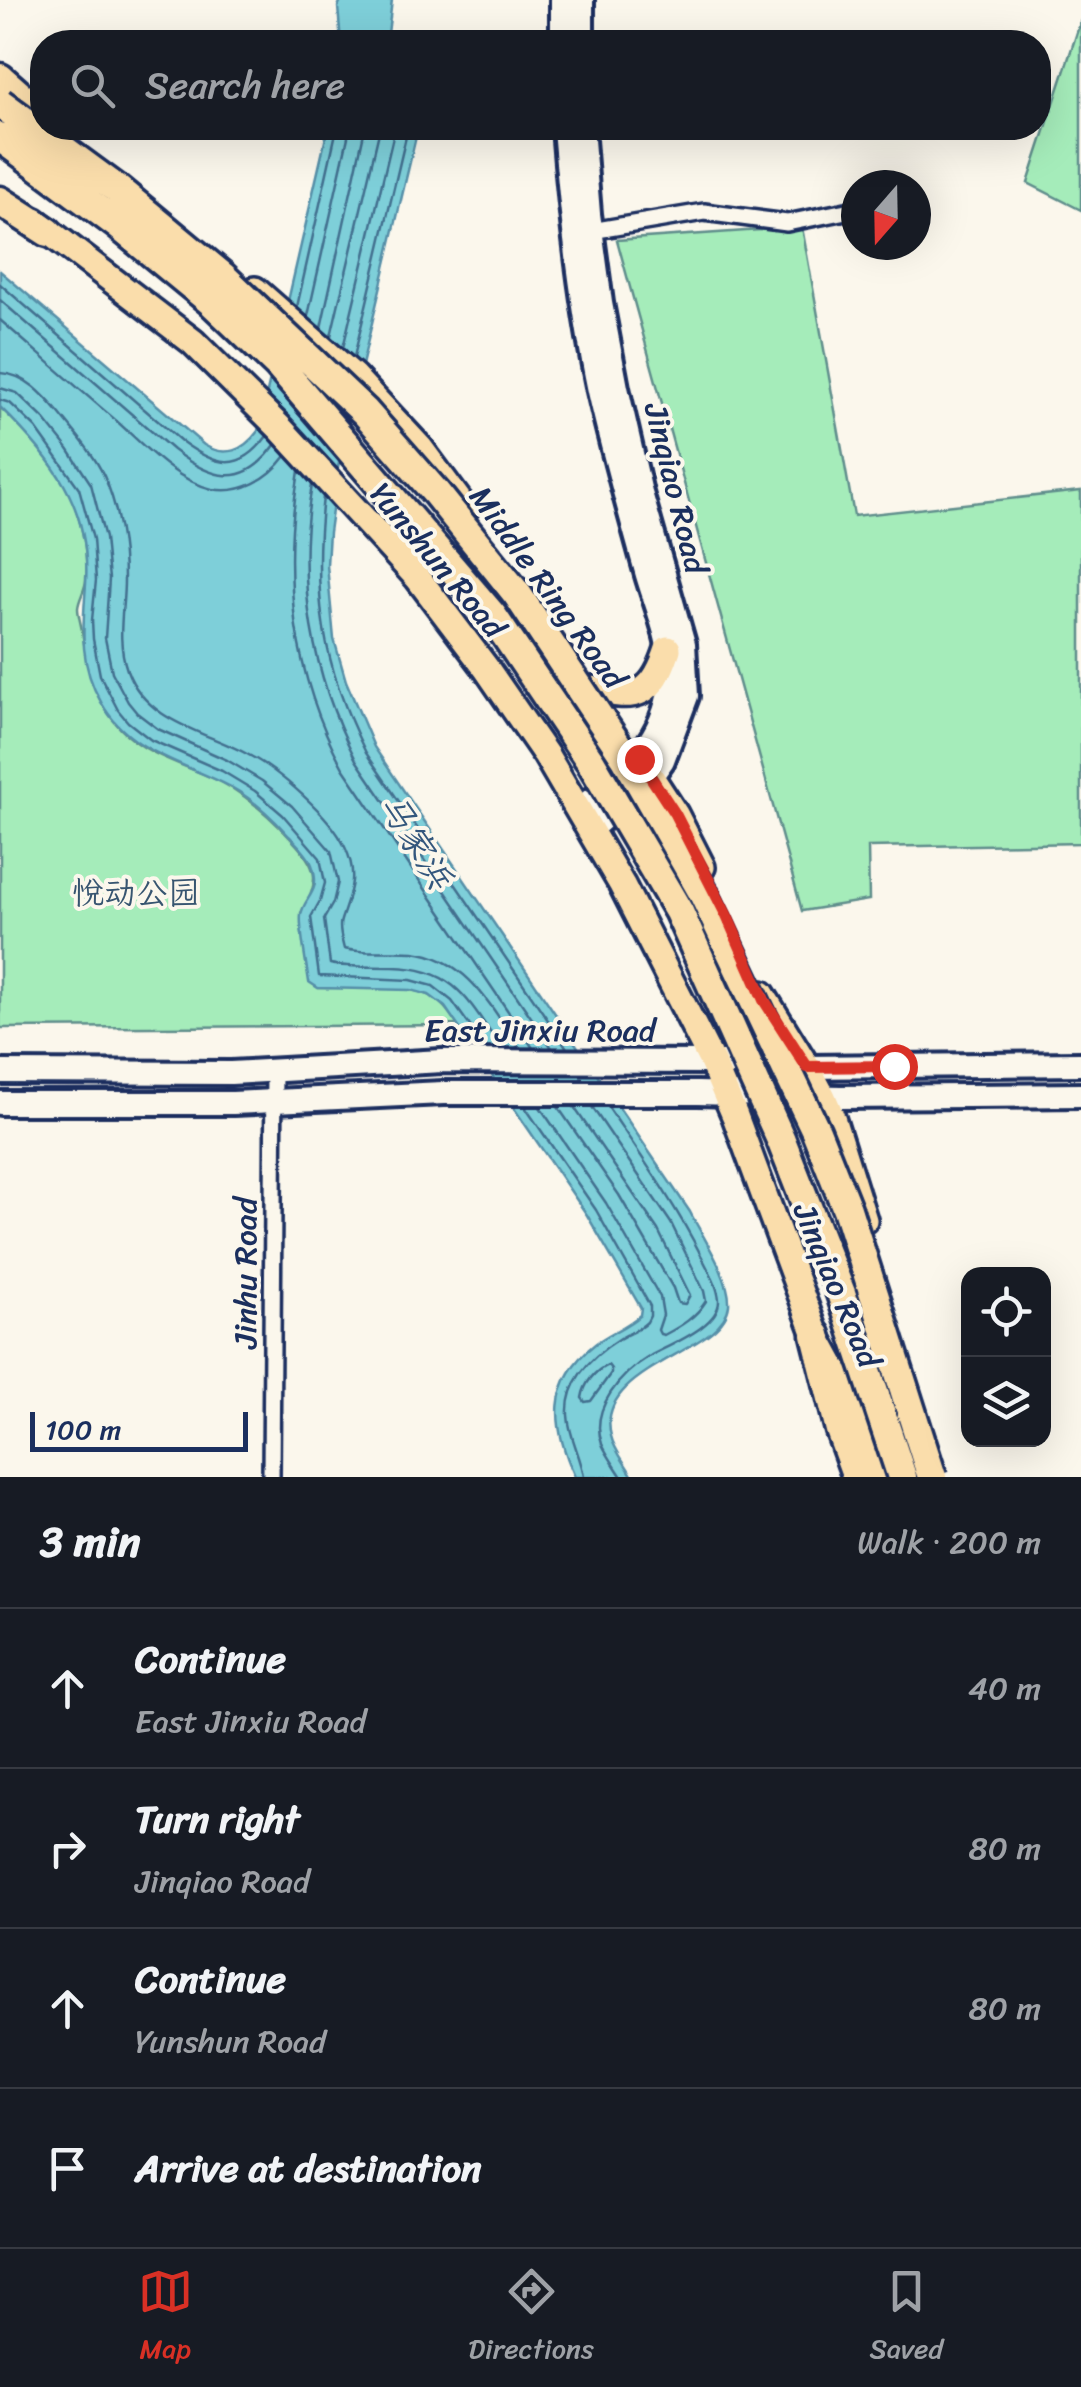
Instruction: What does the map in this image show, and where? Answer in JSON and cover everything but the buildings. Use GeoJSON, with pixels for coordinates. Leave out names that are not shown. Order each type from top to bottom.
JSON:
{"type":"FeatureCollection","features":[{"type":"Feature","properties":{"kind":"highway"},"geometry":{"type":"LineString","coordinates":[[0,78],[30,107]]}},
{"type":"Feature","properties":{"kind":"highway","name":"Middle Ring Road"},"geometry":{"type":"LineString","coordinates":[[0,103],[30,125]]}},
{"type":"Feature","properties":{"kind":"highway","name":"Middle Ring Road"},"geometry":{"type":"LineString","coordinates":[[0,136],[213,303],[278,365],[481,602],[591,762],[679,912],[780,1140],[841,1293],[902,1477]]}},
{"type":"Feature","properties":{"kind":"highway","name":"Middle Ring Road"},"geometry":{"type":"LineString","coordinates":[[51,140],[118,189],[222,276],[365,412],[517,594],[626,758],[702,891],[816,1131],[848,1209],[932,1477]]}},
{"type":"Feature","properties":{"kind":"highway"},"geometry":{"type":"LineString","coordinates":[[69,140],[88,155]]}},
{"type":"Feature","properties":{"kind":"highway"},"geometry":{"type":"LineString","coordinates":[[0,197],[48,232]]}},
{"type":"Feature","properties":{"kind":"highway"},"geometry":{"type":"LineString","coordinates":[[816,1335],[840,1430],[857,1477]]}},
{"type":"Feature","properties":{"kind":"main road"},"geometry":{"type":"LineString","coordinates":[[562,0],[562,30]]}},
{"type":"Feature","properties":{"kind":"main road"},"geometry":{"type":"LineString","coordinates":[[582,0],[582,30]]}},
{"type":"Feature","properties":{"kind":"main road"},"geometry":{"type":"LineString","coordinates":[[0,88],[30,109]]}},
{"type":"Feature","properties":{"kind":"main road","name":"Jinqiao Road"},"geometry":{"type":"LineString","coordinates":[[565,140],[570,213],[599,390],[668,649],[671,683],[645,768]]}},
{"type":"Feature","properties":{"kind":"main road","name":"Jinqiao Road"},"geometry":{"type":"LineString","coordinates":[[583,140],[591,231],[616,388],[684,644],[687,696],[663,760],[645,768],[584,820]]}},
{"type":"Feature","properties":{"kind":"main road","name":"Yunshun Road"},"geometry":{"type":"LineString","coordinates":[[88,155],[225,264],[354,376],[420,448],[561,642],[645,768],[675,814],[727,916]]}},
{"type":"Feature","properties":{"kind":"main road","name":"Yunshun Road"},"geometry":{"type":"LineString","coordinates":[[48,232],[193,342],[279,426],[418,578],[546,754],[622,884],[712,1062]]}},
{"type":"Feature","properties":{"kind":"main road"},"geometry":{"type":"LineString","coordinates":[[592,689],[626,696],[644,689],[656,680],[668,649]]}},
{"type":"Feature","properties":{"kind":"main road","name":"Jinqiao Road"},"geometry":{"type":"LineString","coordinates":[[727,916],[764,1000],[807,1067],[832,1118],[944,1477]]}},
{"type":"Feature","properties":{"kind":"main road","name":"East Jinxiu Road"},"geometry":{"type":"LineString","coordinates":[[0,1072],[161,1074],[442,1061],[712,1062],[807,1067],[1081,1064]]}},
{"type":"Feature","properties":{"kind":"main road","name":"Jinqiao Road"},"geometry":{"type":"LineString","coordinates":[[712,1062],[816,1335],[861,1418],[877,1477]]}},
{"type":"Feature","properties":{"kind":"main road","name":"East Jinxiu Road"},"geometry":{"type":"LineString","coordinates":[[0,1103],[162,1104],[443,1093],[1081,1095]]}},
{"type":"Feature","properties":{"kind":"street"},"geometry":{"type":"LineString","coordinates":[[591,231],[704,212],[786,223],[841,212]]}},
{"type":"Feature","properties":{"kind":"street","name":"Jinhu Road"},"geometry":{"type":"LineString","coordinates":[[271,1477],[274,1070]]}},
{"type":"Feature","properties":{"kind":"green space"},"geometry":{"type":"Polygon","coordinates":[[[1081,20],[1081,210],[1028,183],[1042,140],[1051,140],[1051,112],[1081,20]]]}},
{"type":"Feature","properties":{"kind":"green space"},"geometry":{"type":"Polygon","coordinates":[[[802,227],[854,516],[1081,491],[1081,843],[868,847],[869,900],[802,911],[617,240],[802,227]]]}},
{"type":"Feature","properties":{"kind":"green space","name":"悦动公园"},"geometry":{"type":"Polygon","coordinates":[[[0,407],[50,459],[75,506],[86,569],[79,617],[94,683],[112,719],[143,747],[241,794],[268,815],[301,850],[314,875],[312,892],[301,913],[319,988],[421,992],[439,1002],[458,1025],[0,1028],[0,407]]]}},
{"type":"Feature","properties":{"kind":"water"},"geometry":{"type":"Polygon","coordinates":[[[341,0],[392,0],[388,30],[340,30],[341,0]]]}},
{"type":"Feature","properties":{"kind":"water","name":"马家浜"},"geometry":{"type":"Polygon","coordinates":[[[325,140],[415,140],[338,467],[327,565],[334,639],[346,681],[374,747],[690,1212],[721,1270],[729,1305],[722,1322],[639,1377],[621,1393],[611,1413],[611,1436],[633,1477],[575,1477],[562,1440],[558,1406],[568,1374],[579,1359],[640,1315],[641,1308],[587,1215],[445,1007],[429,995],[411,990],[318,988],[309,982],[301,921],[314,888],[315,874],[299,846],[247,797],[142,745],[113,719],[101,702],[85,659],[86,556],[75,507],[36,445],[0,407],[0,271],[204,445],[227,452],[246,443],[258,431],[325,140]]]}},
{"type":"Feature","properties":{"kind":"route"},"geometry":{"type":"LineString","coordinates":[[639,759],[675,814],[764,1000],[807,1067],[894,1066]]}}]}
